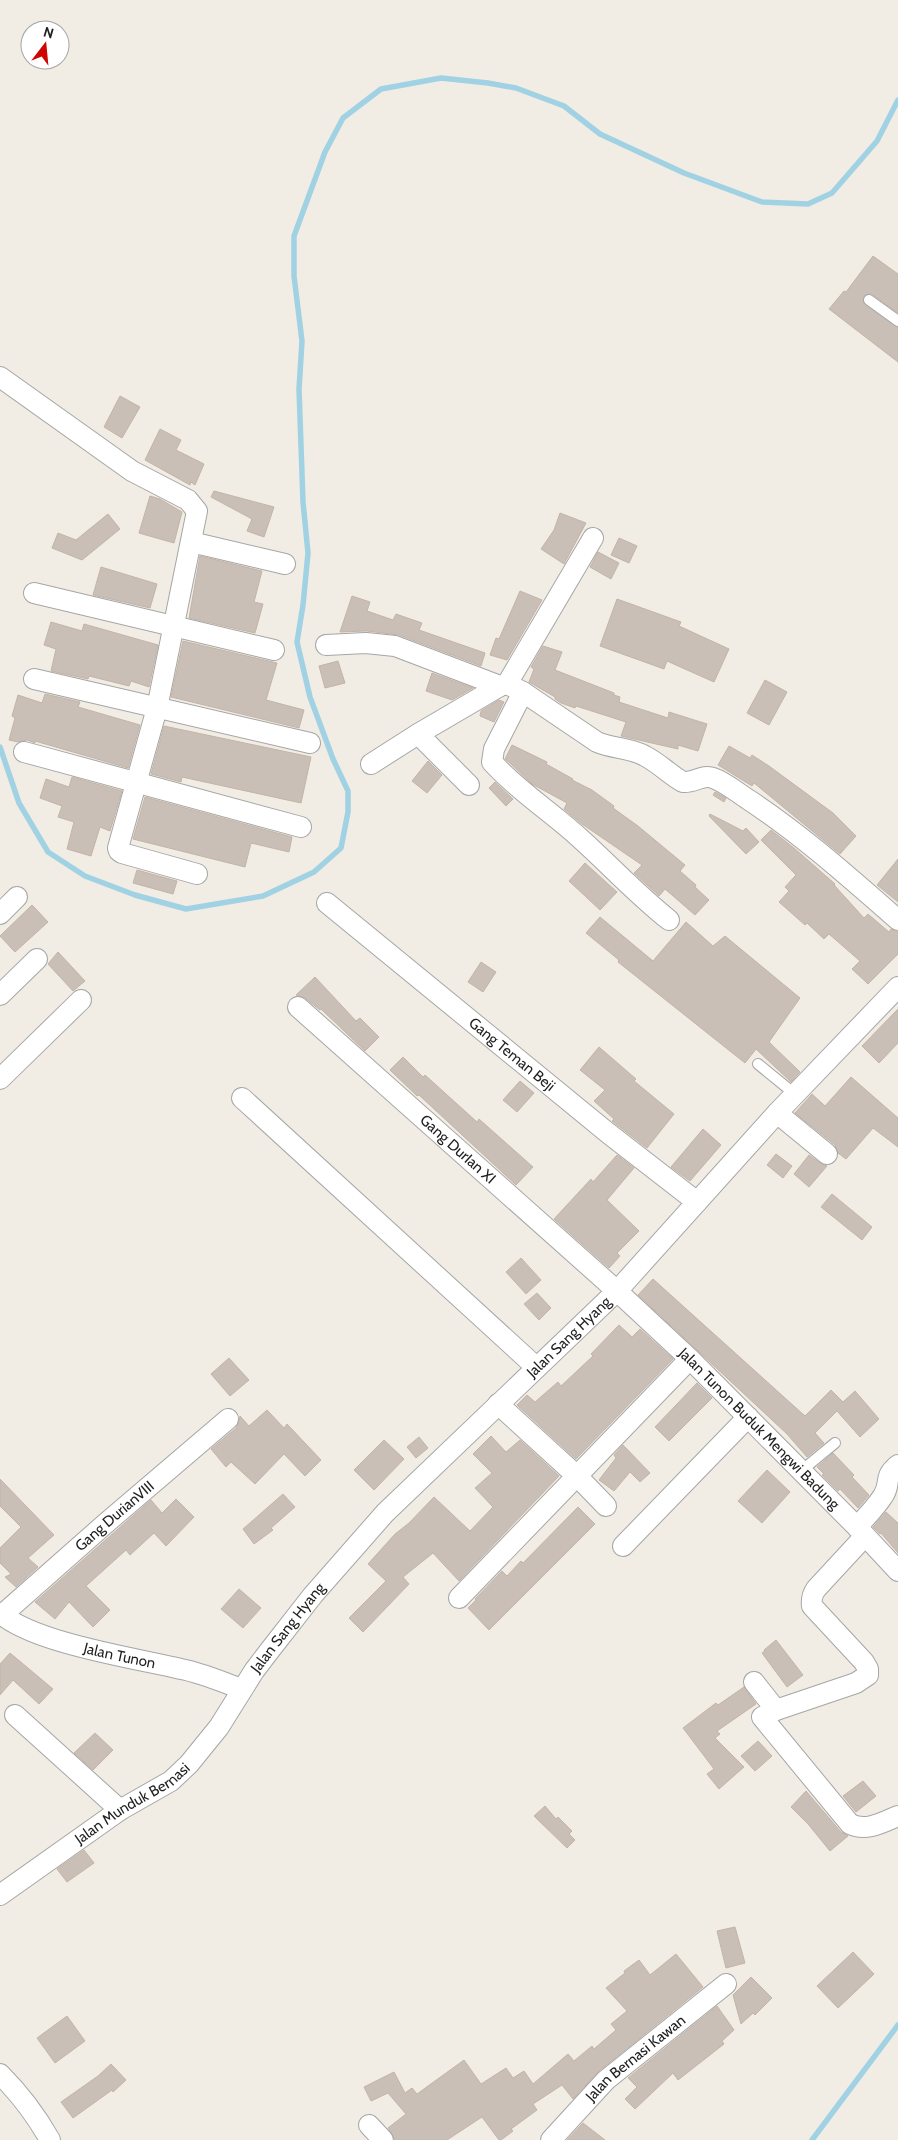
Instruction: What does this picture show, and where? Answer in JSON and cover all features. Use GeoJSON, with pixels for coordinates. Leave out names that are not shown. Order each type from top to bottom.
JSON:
{"type":"FeatureCollection","features":[{"type":"Feature","properties":{"kind":"street"},"geometry":{"type":"LineString","coordinates":[[0,377],[132,472],[188,500],[197,512],[157,708],[119,851],[197,874]]}},
{"type":"Feature","properties":{"kind":"street"},"geometry":{"type":"LineString","coordinates":[[593,538],[510,688],[492,762],[572,831],[614,869],[645,901],[668,920]]}},
{"type":"Feature","properties":{"kind":"street"},"geometry":{"type":"LineString","coordinates":[[192,542],[285,564]]}},
{"type":"Feature","properties":{"kind":"street"},"geometry":{"type":"LineString","coordinates":[[34,594],[274,650]]}},
{"type":"Feature","properties":{"kind":"street"},"geometry":{"type":"LineString","coordinates":[[326,646],[366,644],[395,646],[510,688],[597,742],[645,756],[683,782],[689,783],[707,777],[716,779],[807,842],[898,920]]}},
{"type":"Feature","properties":{"kind":"street"},"geometry":{"type":"LineString","coordinates":[[34,679],[310,742]]}},
{"type":"Feature","properties":{"kind":"street"},"geometry":{"type":"LineString","coordinates":[[371,764],[418,734],[510,688]]}},
{"type":"Feature","properties":{"kind":"street"},"geometry":{"type":"LineString","coordinates":[[418,734],[469,785]]}},
{"type":"Feature","properties":{"kind":"street"},"geometry":{"type":"LineString","coordinates":[[24,752],[301,827]]}},
{"type":"Feature","properties":{"kind":"street"},"geometry":{"type":"LineString","coordinates":[[0,914],[17,897]]}},
{"type":"Feature","properties":{"kind":"street","name":"Gang Teman Beji"},"geometry":{"type":"LineString","coordinates":[[328,903],[608,1133],[697,1202]]}},
{"type":"Feature","properties":{"kind":"street"},"geometry":{"type":"LineString","coordinates":[[0,995],[36,959]]}},
{"type":"Feature","properties":{"kind":"street","name":"Jalan Sang Hyang"},"geometry":{"type":"LineString","coordinates":[[242,1688],[313,1595],[385,1513],[617,1291],[777,1114],[898,987]]}},
{"type":"Feature","properties":{"kind":"street"},"geometry":{"type":"LineString","coordinates":[[0,1079],[81,1000]]}},
{"type":"Feature","properties":{"kind":"street","name":"Gang DurIan XI"},"geometry":{"type":"LineString","coordinates":[[298,1007],[617,1291]]}},
{"type":"Feature","properties":{"kind":"street"},"geometry":{"type":"LineString","coordinates":[[242,1098],[536,1367]]}},
{"type":"Feature","properties":{"kind":"street"},"geometry":{"type":"LineString","coordinates":[[777,1114],[827,1154]]}},
{"type":"Feature","properties":{"kind":"street","name":"Jalan Tunon Buduk Mengwi Badung"},"geometry":{"type":"LineString","coordinates":[[617,1291],[690,1359],[898,1572]]}},
{"type":"Feature","properties":{"kind":"street"},"geometry":{"type":"LineString","coordinates":[[458,1598],[684,1364]]}},
{"type":"Feature","properties":{"kind":"street"},"geometry":{"type":"LineString","coordinates":[[498,1404],[577,1476],[606,1506]]}},
{"type":"Feature","properties":{"kind":"street"},"geometry":{"type":"LineString","coordinates":[[623,1546],[748,1418]]}},
{"type":"Feature","properties":{"kind":"street","name":"Gang DurianVIII"},"geometry":{"type":"LineString","coordinates":[[1,1614],[228,1419]]}},
{"type":"Feature","properties":{"kind":"street"},"geometry":{"type":"LineString","coordinates":[[898,1465],[887,1478],[883,1496],[861,1532],[812,1594],[812,1606],[864,1662],[868,1669],[868,1675],[856,1683],[776,1710],[762,1717],[850,1824],[862,1828],[876,1825],[898,1816]]}},
{"type":"Feature","properties":{"kind":"street","name":"Jalan Tunon"},"geometry":{"type":"LineString","coordinates":[[1,1614],[18,1625],[42,1635],[184,1669],[242,1688]]}},
{"type":"Feature","properties":{"kind":"street"},"geometry":{"type":"LineString","coordinates":[[754,1682],[776,1710]]}},
{"type":"Feature","properties":{"kind":"street","name":"Jalan Munduk Bernasi"},"geometry":{"type":"LineString","coordinates":[[0,1894],[120,1810],[171,1781],[189,1764],[219,1727],[242,1688]]}},
{"type":"Feature","properties":{"kind":"street"},"geometry":{"type":"LineString","coordinates":[[15,1715],[120,1810]]}},
{"type":"Feature","properties":{"kind":"street","name":"Jalan Bernasi Kawan"},"geometry":{"type":"LineString","coordinates":[[551,2140],[611,2076],[726,1984]]}},
{"type":"Feature","properties":{"kind":"street"},"geometry":{"type":"LineString","coordinates":[[0,2074],[13,2086],[36,2116],[49,2140]]}},
{"type":"Feature","properties":{"kind":"street"},"geometry":{"type":"LineString","coordinates":[[369,2125],[383,2140]]}},
{"type":"Feature","properties":{"kind":"lane"},"geometry":{"type":"LineString","coordinates":[[869,300],[898,321]]}},
{"type":"Feature","properties":{"kind":"lane"},"geometry":{"type":"LineString","coordinates":[[758,1064],[796,1094]]}},
{"type":"Feature","properties":{"kind":"lane"},"geometry":{"type":"LineString","coordinates":[[801,1471],[835,1443]]}},
{"type":"Feature","properties":{"kind":"building"},"geometry":{"type":"Polygon","coordinates":[[[873,256],[898,274],[898,313],[870,293],[864,296],[863,302],[898,328],[898,362],[829,309],[844,291],[846,292],[873,256]]]}},
{"type":"Feature","properties":{"kind":"building"},"geometry":{"type":"Polygon","coordinates":[[[120,396],[140,407],[122,438],[104,427],[120,396]]]}},
{"type":"Feature","properties":{"kind":"building"},"geometry":{"type":"Polygon","coordinates":[[[160,429],[181,440],[176,450],[204,464],[195,485],[191,482],[190,485],[145,460],[160,429]]]}},
{"type":"Feature","properties":{"kind":"building"},"geometry":{"type":"Polygon","coordinates":[[[214,491],[274,507],[264,537],[247,531],[252,519],[211,497],[214,491]]]}},
{"type":"Feature","properties":{"kind":"building"},"geometry":{"type":"Polygon","coordinates":[[[150,496],[160,499],[182,512],[174,543],[139,533],[150,496]]]}},
{"type":"Feature","properties":{"kind":"building"},"geometry":{"type":"Polygon","coordinates":[[[560,513],[586,523],[564,564],[541,549],[554,530],[560,513]]]}},
{"type":"Feature","properties":{"kind":"building"},"geometry":{"type":"Polygon","coordinates":[[[108,514],[120,529],[82,560],[52,548],[58,533],[76,540],[108,514]]]}},
{"type":"Feature","properties":{"kind":"building"},"geometry":{"type":"Polygon","coordinates":[[[619,538],[637,546],[629,563],[611,555],[619,538]]]}},
{"type":"Feature","properties":{"kind":"building"},"geometry":{"type":"Polygon","coordinates":[[[598,552],[619,563],[611,579],[590,567],[598,552]]]}},
{"type":"Feature","properties":{"kind":"building"},"geometry":{"type":"Polygon","coordinates":[[[200,556],[262,571],[254,602],[263,604],[255,633],[189,618],[200,556]]]}},
{"type":"Feature","properties":{"kind":"building"},"geometry":{"type":"Polygon","coordinates":[[[101,567],[157,584],[150,608],[93,595],[101,567]]]}},
{"type":"Feature","properties":{"kind":"building"},"geometry":{"type":"Polygon","coordinates":[[[520,591],[542,600],[507,660],[490,655],[496,638],[499,639],[520,591]]]}},
{"type":"Feature","properties":{"kind":"building"},"geometry":{"type":"Polygon","coordinates":[[[352,596],[370,602],[367,611],[393,620],[396,614],[422,623],[419,630],[485,653],[481,666],[399,635],[367,631],[340,632],[352,596]]]}},
{"type":"Feature","properties":{"kind":"building"},"geometry":{"type":"Polygon","coordinates":[[[617,599],[681,622],[679,626],[729,649],[714,682],[667,661],[664,669],[600,646],[617,599]]]}},
{"type":"Feature","properties":{"kind":"building"},"geometry":{"type":"Polygon","coordinates":[[[51,622],[82,631],[84,624],[158,645],[149,687],[131,681],[129,686],[89,676],[88,679],[51,671],[56,649],[44,645],[51,622]]]}},
{"type":"Feature","properties":{"kind":"building"},"geometry":{"type":"Polygon","coordinates":[[[183,641],[277,663],[266,700],[304,710],[299,728],[171,697],[183,641]]]}},
{"type":"Feature","properties":{"kind":"building"},"geometry":{"type":"Polygon","coordinates":[[[543,646],[562,652],[555,670],[614,693],[614,695],[620,697],[619,702],[668,718],[669,712],[707,724],[698,751],[678,745],[678,749],[621,736],[626,722],[561,703],[555,697],[529,682],[534,669],[531,667],[543,646]]]}},
{"type":"Feature","properties":{"kind":"building"},"geometry":{"type":"Polygon","coordinates":[[[338,661],[345,683],[325,688],[319,666],[338,661]]]}},
{"type":"Feature","properties":{"kind":"building"},"geometry":{"type":"Polygon","coordinates":[[[432,673],[473,688],[452,700],[426,691],[432,673]]]}},
{"type":"Feature","properties":{"kind":"building"},"geometry":{"type":"Polygon","coordinates":[[[765,680],[787,692],[769,725],[747,713],[765,680]]]}},
{"type":"Feature","properties":{"kind":"building"},"geometry":{"type":"Polygon","coordinates":[[[45,694],[80,702],[78,707],[140,725],[128,768],[35,741],[35,743],[27,740],[18,742],[9,740],[15,718],[12,716],[18,695],[42,703],[45,694]]]}},
{"type":"Feature","properties":{"kind":"building"},"geometry":{"type":"Polygon","coordinates":[[[499,700],[504,702],[494,722],[480,716],[481,711],[499,700]]]}},
{"type":"Feature","properties":{"kind":"building"},"geometry":{"type":"Polygon","coordinates":[[[164,726],[311,757],[301,803],[182,777],[181,782],[151,774],[164,726]]]}},
{"type":"Feature","properties":{"kind":"building"},"geometry":{"type":"Polygon","coordinates":[[[512,745],[547,762],[546,764],[592,790],[614,806],[613,808],[685,865],[680,871],[709,900],[695,915],[665,889],[659,896],[634,873],[642,865],[582,824],[564,809],[567,803],[532,784],[505,759],[512,745]]]}},
{"type":"Feature","properties":{"kind":"building"},"geometry":{"type":"Polygon","coordinates":[[[729,746],[750,758],[752,755],[769,766],[833,813],[856,836],[840,854],[754,783],[752,786],[718,765],[729,746]]]}},
{"type":"Feature","properties":{"kind":"building"},"geometry":{"type":"Polygon","coordinates":[[[428,761],[442,775],[427,793],[412,781],[428,761]]]}},
{"type":"Feature","properties":{"kind":"building"},"geometry":{"type":"Polygon","coordinates":[[[72,777],[122,791],[110,831],[100,827],[91,856],[67,849],[74,822],[58,817],[62,806],[40,798],[46,779],[69,787],[72,777]]]}},
{"type":"Feature","properties":{"kind":"building"},"geometry":{"type":"Polygon","coordinates":[[[495,782],[513,799],[506,806],[489,788],[495,782]]]}},
{"type":"Feature","properties":{"kind":"building"},"geometry":{"type":"Polygon","coordinates":[[[715,792],[726,798],[724,802],[713,795],[715,792]]]}},
{"type":"Feature","properties":{"kind":"building"},"geometry":{"type":"Polygon","coordinates":[[[145,797],[292,837],[289,852],[251,843],[245,867],[133,839],[145,797]]]}},
{"type":"Feature","properties":{"kind":"building"},"geometry":{"type":"Polygon","coordinates":[[[710,814],[743,831],[746,828],[759,842],[746,854],[709,816],[710,814]]]}},
{"type":"Feature","properties":{"kind":"building"},"geometry":{"type":"Polygon","coordinates":[[[771,830],[835,884],[864,918],[868,914],[889,932],[891,929],[898,932],[898,954],[868,984],[852,969],[860,961],[829,934],[824,939],[807,923],[805,925],[779,902],[789,891],[785,887],[796,875],[761,840],[771,830]]]}},
{"type":"Feature","properties":{"kind":"building"},"geometry":{"type":"Polygon","coordinates":[[[898,859],[898,902],[877,885],[898,859]]]}},
{"type":"Feature","properties":{"kind":"building"},"geometry":{"type":"Polygon","coordinates":[[[585,863],[617,892],[600,910],[569,881],[585,863]]]}},
{"type":"Feature","properties":{"kind":"building"},"geometry":{"type":"Polygon","coordinates":[[[137,870],[177,881],[173,894],[133,883],[137,870]]]}},
{"type":"Feature","properties":{"kind":"building"},"geometry":{"type":"Polygon","coordinates":[[[32,905],[48,922],[15,952],[0,936],[32,905]]]}},
{"type":"Feature","properties":{"kind":"building"},"geometry":{"type":"Polygon","coordinates":[[[600,917],[653,961],[686,922],[713,946],[725,936],[800,998],[769,1042],[800,1072],[791,1082],[756,1049],[745,1063],[618,962],[619,960],[586,933],[600,917]]]}},
{"type":"Feature","properties":{"kind":"building"},"geometry":{"type":"Polygon","coordinates":[[[58,952],[85,981],[73,991],[48,964],[58,952]]]}},
{"type":"Feature","properties":{"kind":"building"},"geometry":{"type":"Polygon","coordinates":[[[481,962],[496,972],[483,992],[468,982],[481,962]]]}},
{"type":"Feature","properties":{"kind":"building"},"geometry":{"type":"Polygon","coordinates":[[[315,977],[356,1021],[360,1018],[379,1037],[365,1051],[321,1009],[305,998],[296,995],[315,977]]]}},
{"type":"Feature","properties":{"kind":"building"},"geometry":{"type":"Polygon","coordinates":[[[898,1009],[898,1043],[879,1063],[862,1046],[898,1009]]]}},
{"type":"Feature","properties":{"kind":"building"},"geometry":{"type":"Polygon","coordinates":[[[599,1047],[636,1079],[634,1081],[674,1114],[647,1148],[612,1121],[614,1119],[594,1101],[605,1090],[580,1070],[599,1047]]]}},
{"type":"Feature","properties":{"kind":"building"},"geometry":{"type":"Polygon","coordinates":[[[403,1057],[423,1077],[425,1075],[477,1122],[479,1119],[533,1167],[516,1185],[390,1070],[403,1057]]]}},
{"type":"Feature","properties":{"kind":"building"},"geometry":{"type":"Polygon","coordinates":[[[851,1077],[898,1118],[898,1147],[873,1128],[846,1159],[838,1153],[835,1145],[795,1113],[812,1094],[825,1106],[851,1077]]]}},
{"type":"Feature","properties":{"kind":"building"},"geometry":{"type":"Polygon","coordinates":[[[520,1081],[534,1093],[517,1112],[503,1100],[520,1081]]]}},
{"type":"Feature","properties":{"kind":"building"},"geometry":{"type":"Polygon","coordinates":[[[703,1129],[721,1145],[690,1181],[671,1167],[703,1129]]]}},
{"type":"Feature","properties":{"kind":"building"},"geometry":{"type":"Polygon","coordinates":[[[776,1154],[792,1166],[783,1178],[767,1165],[776,1154]]]}},
{"type":"Feature","properties":{"kind":"building"},"geometry":{"type":"Polygon","coordinates":[[[617,1155],[634,1168],[607,1200],[639,1231],[617,1253],[620,1256],[609,1268],[554,1219],[591,1179],[593,1182],[617,1155]]]}},
{"type":"Feature","properties":{"kind":"building"},"geometry":{"type":"Polygon","coordinates":[[[809,1155],[827,1166],[809,1187],[794,1174],[809,1155]]]}},
{"type":"Feature","properties":{"kind":"building"},"geometry":{"type":"Polygon","coordinates":[[[832,1194],[872,1227],[862,1240],[821,1207],[832,1194]]]}},
{"type":"Feature","properties":{"kind":"building"},"geometry":{"type":"Polygon","coordinates":[[[521,1258],[541,1280],[526,1294],[506,1272],[521,1258]]]}},
{"type":"Feature","properties":{"kind":"building"},"geometry":{"type":"Polygon","coordinates":[[[653,1279],[805,1416],[831,1390],[843,1402],[855,1391],[879,1419],[860,1437],[837,1411],[815,1433],[824,1443],[807,1457],[787,1434],[638,1295],[653,1279]]]}},
{"type":"Feature","properties":{"kind":"building"},"geometry":{"type":"Polygon","coordinates":[[[537,1293],[551,1308],[539,1320],[524,1304],[537,1293]]]}},
{"type":"Feature","properties":{"kind":"building"},"geometry":{"type":"Polygon","coordinates":[[[619,1325],[632,1337],[640,1329],[673,1359],[576,1459],[517,1405],[527,1395],[535,1402],[558,1382],[561,1386],[593,1356],[591,1354],[619,1325]]]}},
{"type":"Feature","properties":{"kind":"building"},"geometry":{"type":"Polygon","coordinates":[[[229,1358],[249,1380],[230,1396],[211,1374],[229,1358]]]}},
{"type":"Feature","properties":{"kind":"building"},"geometry":{"type":"Polygon","coordinates":[[[697,1383],[712,1398],[669,1441],[655,1427],[697,1383]]]}},
{"type":"Feature","properties":{"kind":"building"},"geometry":{"type":"Polygon","coordinates":[[[267,1410],[284,1428],[287,1424],[321,1460],[305,1476],[284,1454],[255,1484],[231,1462],[226,1467],[211,1449],[236,1428],[240,1416],[249,1426],[267,1410]]]}},
{"type":"Feature","properties":{"kind":"building"},"geometry":{"type":"Polygon","coordinates":[[[491,1436],[506,1452],[520,1440],[559,1476],[459,1581],[433,1553],[403,1577],[409,1584],[363,1632],[349,1618],[386,1581],[368,1564],[395,1534],[409,1523],[434,1497],[470,1531],[493,1507],[475,1488],[492,1473],[473,1454],[491,1436]]]}},
{"type":"Feature","properties":{"kind":"building"},"geometry":{"type":"Polygon","coordinates":[[[419,1437],[428,1448],[416,1458],[407,1447],[419,1437]]]}},
{"type":"Feature","properties":{"kind":"building"},"geometry":{"type":"Polygon","coordinates":[[[384,1440],[404,1459],[374,1490],[354,1470],[384,1440]]]}},
{"type":"Feature","properties":{"kind":"building"},"geometry":{"type":"Polygon","coordinates":[[[623,1445],[650,1473],[640,1482],[630,1472],[614,1491],[599,1480],[616,1458],[614,1455],[623,1445]]]}},
{"type":"Feature","properties":{"kind":"building"},"geometry":{"type":"Polygon","coordinates":[[[833,1453],[854,1475],[852,1477],[869,1495],[858,1508],[840,1489],[838,1491],[822,1475],[824,1474],[817,1467],[833,1453]]]}},
{"type":"Feature","properties":{"kind":"building"},"geometry":{"type":"Polygon","coordinates":[[[767,1470],[790,1492],[762,1523],[738,1501],[767,1470]]]}},
{"type":"Feature","properties":{"kind":"building"},"geometry":{"type":"Polygon","coordinates":[[[0,1479],[54,1535],[28,1558],[38,1567],[16,1587],[5,1577],[11,1574],[0,1563],[0,1548],[21,1527],[0,1506],[0,1479]]]}},
{"type":"Feature","properties":{"kind":"building"},"geometry":{"type":"Polygon","coordinates":[[[283,1494],[295,1507],[271,1528],[273,1530],[254,1544],[243,1529],[283,1494]]]}},
{"type":"Feature","properties":{"kind":"building"},"geometry":{"type":"Polygon","coordinates":[[[176,1499],[194,1517],[166,1546],[154,1533],[130,1555],[126,1550],[86,1586],[110,1610],[93,1627],[69,1602],[55,1619],[35,1602],[151,1500],[162,1513],[176,1499]]]}},
{"type":"Feature","properties":{"kind":"building"},"geometry":{"type":"Polygon","coordinates":[[[578,1507],[595,1524],[489,1630],[468,1608],[502,1571],[507,1576],[521,1561],[523,1563],[578,1507]]]}},
{"type":"Feature","properties":{"kind":"building"},"geometry":{"type":"Polygon","coordinates":[[[886,1512],[898,1523],[898,1553],[881,1533],[873,1527],[886,1512]]]}},
{"type":"Feature","properties":{"kind":"building"},"geometry":{"type":"Polygon","coordinates":[[[239,1589],[261,1608],[243,1628],[221,1609],[239,1589]]]}},
{"type":"Feature","properties":{"kind":"building"},"geometry":{"type":"Polygon","coordinates":[[[776,1640],[803,1675],[787,1687],[762,1653],[776,1640]]]}},
{"type":"Feature","properties":{"kind":"building"},"geometry":{"type":"Polygon","coordinates":[[[10,1653],[53,1689],[39,1704],[13,1680],[0,1695],[0,1664],[10,1653]]]}},
{"type":"Feature","properties":{"kind":"building"},"geometry":{"type":"Polygon","coordinates":[[[744,1687],[756,1704],[717,1731],[720,1734],[715,1738],[744,1767],[719,1789],[707,1774],[714,1769],[683,1728],[716,1703],[718,1705],[744,1687]]]}},
{"type":"Feature","properties":{"kind":"building"},"geometry":{"type":"Polygon","coordinates":[[[95,1733],[113,1750],[93,1770],[74,1753],[95,1733]]]}},
{"type":"Feature","properties":{"kind":"building"},"geometry":{"type":"Polygon","coordinates":[[[758,1741],[772,1756],[755,1771],[741,1756],[758,1741]]]}},
{"type":"Feature","properties":{"kind":"building"},"geometry":{"type":"Polygon","coordinates":[[[863,1781],[876,1796],[856,1812],[843,1796],[863,1781]]]}},
{"type":"Feature","properties":{"kind":"building"},"geometry":{"type":"Polygon","coordinates":[[[806,1791],[841,1832],[848,1836],[830,1851],[791,1807],[806,1791]]]}},
{"type":"Feature","properties":{"kind":"building"},"geometry":{"type":"Polygon","coordinates":[[[545,1806],[556,1819],[558,1817],[572,1831],[569,1834],[575,1840],[567,1848],[534,1816],[545,1806]]]}},
{"type":"Feature","properties":{"kind":"building"},"geometry":{"type":"Polygon","coordinates":[[[84,1850],[94,1863],[67,1882],[57,1869],[84,1850]]]}},
{"type":"Feature","properties":{"kind":"building"},"geometry":{"type":"Polygon","coordinates":[[[735,1927],[745,1963],[726,1968],[717,1931],[735,1927]]]}},
{"type":"Feature","properties":{"kind":"building"},"geometry":{"type":"Polygon","coordinates":[[[853,1952],[874,1974],[838,2008],[817,1986],[853,1952]]]}},
{"type":"Feature","properties":{"kind":"building"},"geometry":{"type":"Polygon","coordinates":[[[676,1954],[703,1987],[599,2071],[573,2099],[562,2085],[533,2104],[537,2110],[511,2129],[513,2131],[501,2140],[499,2140],[482,2117],[447,2140],[395,2140],[388,2128],[406,2114],[388,2093],[371,2101],[364,2087],[394,2072],[405,2093],[412,2088],[417,2094],[464,2060],[481,2084],[506,2068],[513,2078],[524,2071],[533,2084],[568,2054],[574,2061],[592,2046],[594,2049],[616,2030],[611,2024],[627,2011],[606,1988],[625,1973],[624,1971],[639,1960],[650,1975],[676,1954]]]}},
{"type":"Feature","properties":{"kind":"building"},"geometry":{"type":"Polygon","coordinates":[[[751,1977],[772,1998],[755,2015],[753,2013],[741,2024],[733,1995],[751,1977]]]}},
{"type":"Feature","properties":{"kind":"building"},"geometry":{"type":"Polygon","coordinates":[[[717,2006],[734,2030],[722,2041],[724,2044],[678,2080],[673,2073],[635,2109],[625,2099],[637,2087],[628,2078],[717,2006]]]}},
{"type":"Feature","properties":{"kind":"building"},"geometry":{"type":"Polygon","coordinates":[[[67,2016],[85,2041],[55,2063],[37,2038],[67,2016]]]}},
{"type":"Feature","properties":{"kind":"building"},"geometry":{"type":"Polygon","coordinates":[[[111,2064],[126,2080],[113,2092],[112,2090],[73,2118],[61,2102],[98,2076],[111,2064]]]}},
{"type":"Feature","properties":{"kind":"building"},"geometry":{"type":"Polygon","coordinates":[[[583,2123],[605,2140],[567,2140],[583,2123]]]}},
{"type":"Feature","properties":{"kind":"waterway"},"geometry":{"type":"LineString","coordinates":[[0,747],[19,803],[48,852],[85,876],[135,895],[186,909],[263,896],[314,872],[341,848],[348,812],[348,791],[333,759],[310,697],[297,642],[308,553],[303,502],[299,389],[302,341],[294,276],[294,236],[325,152],[343,118],[381,89],[441,78],[516,88],[564,106],[600,134],[684,173],[762,202],[808,204],[832,193],[877,141],[898,100]]}},
{"type":"Feature","properties":{"kind":"waterway"},"geometry":{"type":"LineString","coordinates":[[812,2140],[898,2025]]}}]}
